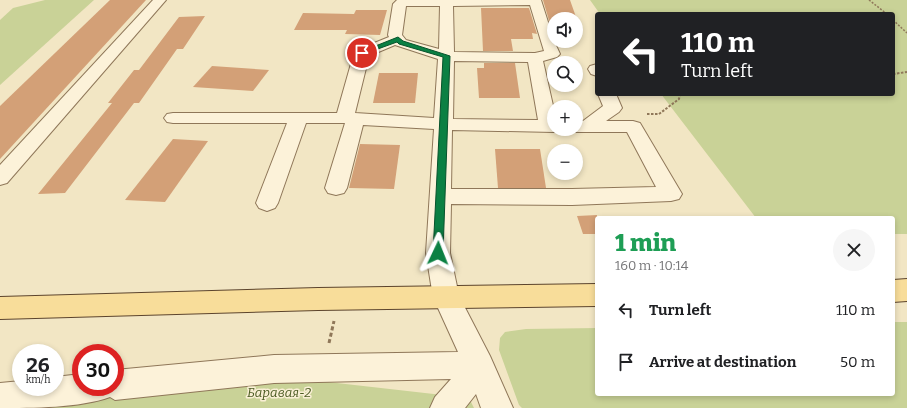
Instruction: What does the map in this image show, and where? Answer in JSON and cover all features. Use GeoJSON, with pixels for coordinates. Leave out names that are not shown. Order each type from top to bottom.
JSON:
{"type":"FeatureCollection","features":[{"type":"Feature","properties":{"kind":"main road"},"geometry":{"type":"LineString","coordinates":[[895,291],[907,290]]}},
{"type":"Feature","properties":{"kind":"main road"},"geometry":{"type":"LineString","coordinates":[[0,308],[318,299],[595,295]]}},
{"type":"Feature","properties":{"kind":"street"},"geometry":{"type":"LineString","coordinates":[[0,178],[160,0]]}},
{"type":"Feature","properties":{"kind":"street"},"geometry":{"type":"LineString","coordinates":[[412,1],[447,1],[535,1],[552,54],[535,58],[446,56],[401,43],[396,35],[400,4],[403,2],[412,1]]}},
{"type":"Feature","properties":{"kind":"street"},"geometry":{"type":"LineString","coordinates":[[447,1],[438,253],[446,297],[480,366],[497,408]]}},
{"type":"Feature","properties":{"kind":"street"},"geometry":{"type":"LineString","coordinates":[[336,188],[351,118],[362,53],[398,39]]}},
{"type":"Feature","properties":{"kind":"street"},"geometry":{"type":"LineString","coordinates":[[535,58],[547,109]]}},
{"type":"Feature","properties":{"kind":"street"},"geometry":{"type":"LineString","coordinates":[[583,125],[613,108],[608,96]]}},
{"type":"Feature","properties":{"kind":"street"},"geometry":{"type":"LineString","coordinates":[[267,203],[298,117]]}},
{"type":"Feature","properties":{"kind":"street"},"geometry":{"type":"LineString","coordinates":[[173,118],[351,118],[443,124],[547,126]]}},
{"type":"Feature","properties":{"kind":"street"},"geometry":{"type":"LineString","coordinates":[[440,196],[572,197],[671,194],[633,127],[583,126]]}},
{"type":"Feature","properties":{"kind":"street"},"geometry":{"type":"LineString","coordinates":[[124,384],[274,369],[446,365],[480,366]]}},
{"type":"Feature","properties":{"kind":"street"},"geometry":{"type":"LineString","coordinates":[[446,408],[480,366]]}},
{"type":"Feature","properties":{"kind":"street"},"geometry":{"type":"LineString","coordinates":[[0,398],[72,390]]}},
{"type":"Feature","properties":{"kind":"path"},"geometry":{"type":"LineString","coordinates":[[869,0],[884,12]]}},
{"type":"Feature","properties":{"kind":"path"},"geometry":{"type":"LineString","coordinates":[[895,22],[907,33]]}},
{"type":"Feature","properties":{"kind":"path"},"geometry":{"type":"LineString","coordinates":[[895,74],[907,72]]}},
{"type":"Feature","properties":{"kind":"path"},"geometry":{"type":"LineString","coordinates":[[623,127],[628,114],[659,114],[679,99],[680,96]]}},
{"type":"Feature","properties":{"kind":"green space"},"geometry":{"type":"Polygon","coordinates":[[[45,0],[94,0],[0,85],[0,20],[13,8],[45,0]]]}},
{"type":"Feature","properties":{"kind":"green space"},"geometry":{"type":"Polygon","coordinates":[[[590,0],[907,0],[907,234],[895,234],[895,216],[754,216],[663,96],[895,96],[895,12],[599,12],[590,0]]]}},
{"type":"Feature","properties":{"kind":"green space"},"geometry":{"type":"Polygon","coordinates":[[[895,322],[907,322],[907,408],[522,408],[519,405],[499,350],[500,338],[505,332],[526,329],[595,328],[595,396],[895,396],[895,322]]]}},
{"type":"Feature","properties":{"kind":"green space","name":"Баравая-2"},"geometry":{"type":"Polygon","coordinates":[[[275,376],[469,398],[474,408],[0,408],[0,406],[92,396],[124,396],[124,392],[275,376]]]}},
{"type":"Feature","properties":{"kind":"building"},"geometry":{"type":"Polygon","coordinates":[[[110,0],[146,0],[0,159],[0,106],[110,0]]]}},
{"type":"Feature","properties":{"kind":"building"},"geometry":{"type":"Polygon","coordinates":[[[543,0],[570,0],[574,12],[547,12],[547,14],[543,0]]]}},
{"type":"Feature","properties":{"kind":"building"},"geometry":{"type":"Polygon","coordinates":[[[481,8],[529,8],[537,34],[532,33],[533,39],[511,39],[513,51],[483,51],[481,8]]]}},
{"type":"Feature","properties":{"kind":"building"},"geometry":{"type":"Polygon","coordinates":[[[356,10],[387,10],[380,35],[345,34],[347,30],[294,30],[303,13],[354,14],[356,10]]]}},
{"type":"Feature","properties":{"kind":"building"},"geometry":{"type":"Polygon","coordinates":[[[205,16],[183,49],[177,49],[139,103],[134,103],[65,193],[38,194],[112,103],[108,103],[134,70],[139,70],[179,17],[205,16]]]}},
{"type":"Feature","properties":{"kind":"building"},"geometry":{"type":"Polygon","coordinates":[[[484,63],[515,63],[520,98],[479,98],[477,68],[484,68],[484,63]]]}},
{"type":"Feature","properties":{"kind":"building"},"geometry":{"type":"Polygon","coordinates":[[[212,66],[269,70],[253,91],[193,87],[212,66]]]}},
{"type":"Feature","properties":{"kind":"building"},"geometry":{"type":"Polygon","coordinates":[[[379,73],[418,73],[415,103],[373,103],[379,73]]]}},
{"type":"Feature","properties":{"kind":"building"},"geometry":{"type":"Polygon","coordinates":[[[173,139],[208,141],[165,202],[125,200],[173,139]]]}},
{"type":"Feature","properties":{"kind":"building"},"geometry":{"type":"Polygon","coordinates":[[[360,144],[400,145],[394,189],[349,188],[360,144]]]}},
{"type":"Feature","properties":{"kind":"building"},"geometry":{"type":"Polygon","coordinates":[[[495,149],[540,149],[546,188],[498,188],[495,149]]]}},
{"type":"Feature","properties":{"kind":"building"},"geometry":{"type":"Polygon","coordinates":[[[597,215],[595,216],[595,234],[583,234],[577,216],[597,215]]]}},
{"type":"Feature","properties":{"kind":"route"},"geometry":{"type":"LineString","coordinates":[[362,53],[398,39],[401,43],[446,56],[438,253]]}}]}
